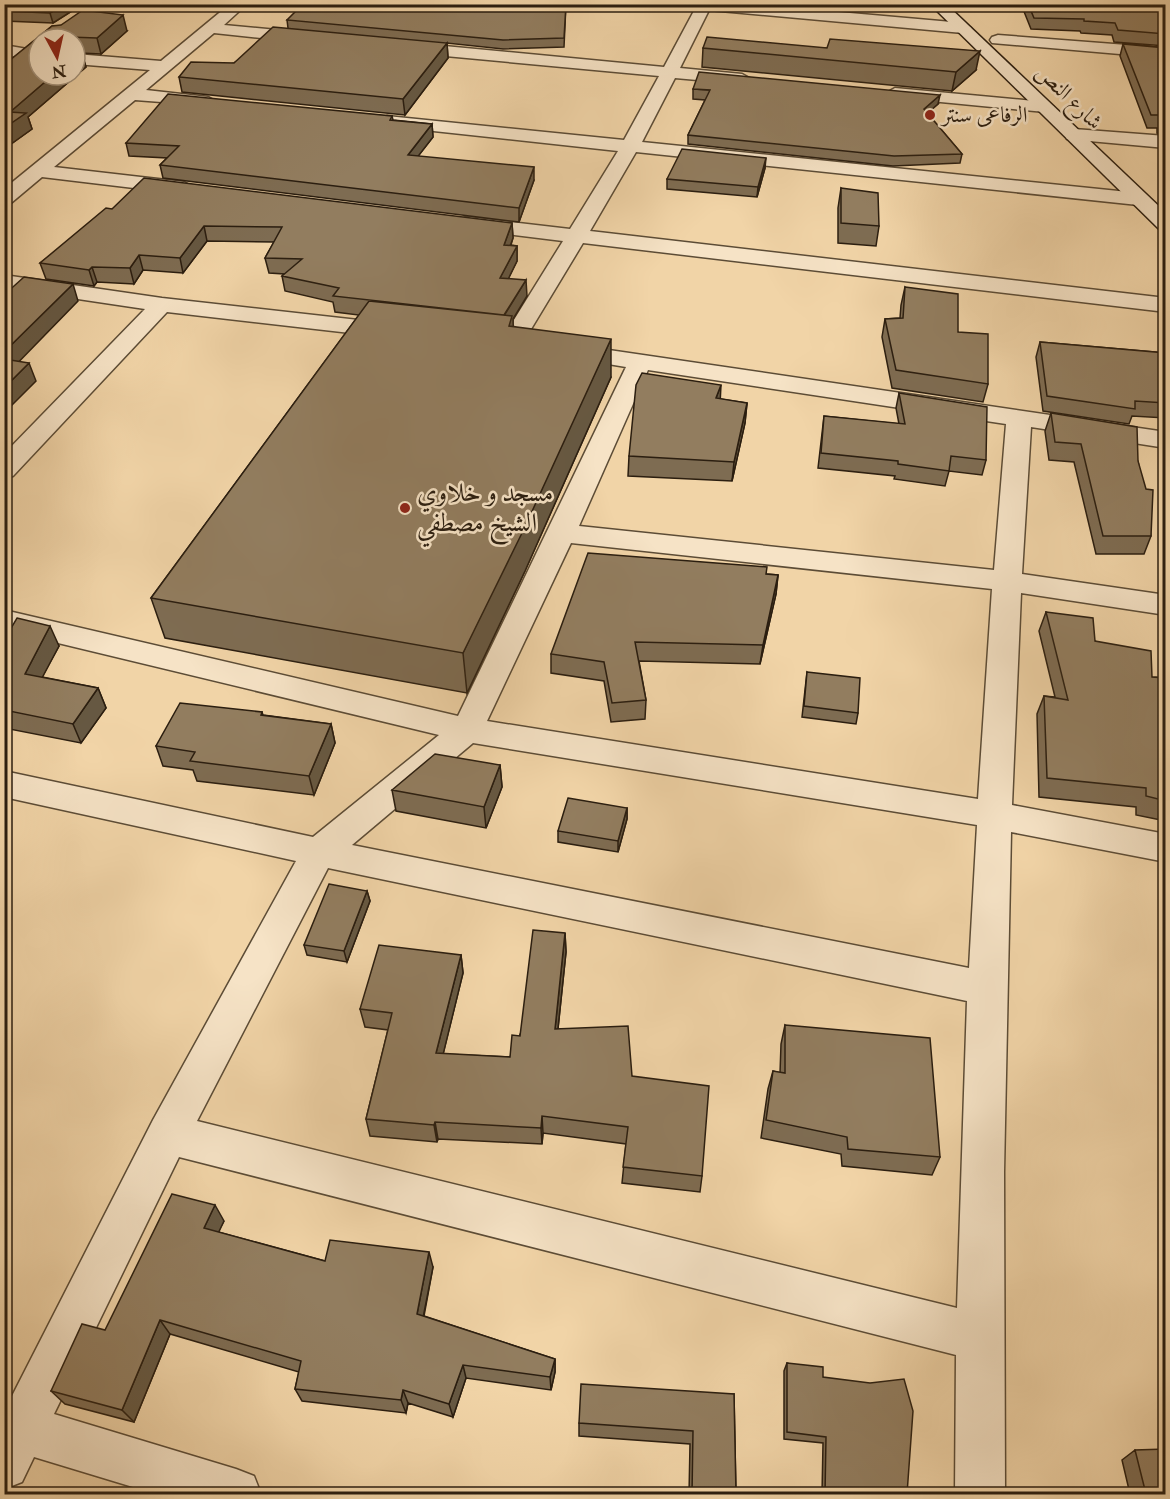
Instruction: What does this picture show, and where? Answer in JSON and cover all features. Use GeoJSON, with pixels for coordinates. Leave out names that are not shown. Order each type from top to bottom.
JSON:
{"type":"FeatureCollection","features":[{"type":"Feature","properties":{"kind":"street"},"geometry":{"type":"LineString","coordinates":[[70,27],[104,4]]}},
{"type":"Feature","properties":{"kind":"street"},"geometry":{"type":"LineString","coordinates":[[4,199],[240,4]]}},
{"type":"Feature","properties":{"kind":"street","name":"شارع النص"},"geometry":{"type":"LineString","coordinates":[[937,4],[1166,225]]}},
{"type":"Feature","properties":{"kind":"street","name":"شارع النص"},"geometry":{"type":"LineString","coordinates":[[960,4],[1124,159]]}},
{"type":"Feature","properties":{"kind":"street"},"geometry":{"type":"LineString","coordinates":[[963,28],[696,5],[670,73],[630,147],[576,237],[499,343],[640,360],[1166,440]]}},
{"type":"Feature","properties":{"kind":"street"},"geometry":{"type":"LineString","coordinates":[[209,28],[327,40]]}},
{"type":"Feature","properties":{"kind":"street"},"geometry":{"type":"LineString","coordinates":[[998,40],[1166,53]]}},
{"type":"Feature","properties":{"kind":"street"},"geometry":{"type":"LineString","coordinates":[[386,45],[764,81]]}},
{"type":"Feature","properties":{"kind":"street"},"geometry":{"type":"LineString","coordinates":[[4,50],[27,52]]}},
{"type":"Feature","properties":{"kind":"street"},"geometry":{"type":"LineString","coordinates":[[13,66],[27,58]]}},
{"type":"Feature","properties":{"kind":"street"},"geometry":{"type":"LineString","coordinates":[[87,60],[164,66]]}},
{"type":"Feature","properties":{"kind":"street"},"geometry":{"type":"LineString","coordinates":[[881,92],[1045,107]]}},
{"type":"Feature","properties":{"kind":"street"},"geometry":{"type":"LineString","coordinates":[[132,94],[227,104]]}},
{"type":"Feature","properties":{"kind":"street"},"geometry":{"type":"LineString","coordinates":[[369,120],[1138,199]]}},
{"type":"Feature","properties":{"kind":"street"},"geometry":{"type":"LineString","coordinates":[[1074,135],[1166,142]]}},
{"type":"Feature","properties":{"kind":"street"},"geometry":{"type":"LineString","coordinates":[[39,171],[205,191]]}},
{"type":"Feature","properties":{"kind":"street"},"geometry":{"type":"LineString","coordinates":[[450,221],[1166,305]]}},
{"type":"Feature","properties":{"kind":"street"},"geometry":{"type":"LineString","coordinates":[[4,281],[162,304],[418,333]]}},
{"type":"Feature","properties":{"kind":"street"},"geometry":{"type":"LineString","coordinates":[[4,470],[162,304]]}},
{"type":"Feature","properties":{"kind":"street"},"geometry":{"type":"LineString","coordinates":[[236,1494],[10,1439],[168,1134],[319,852],[467,730],[562,533],[640,360]]}},
{"type":"Feature","properties":{"kind":"street"},"geometry":{"type":"LineString","coordinates":[[980,1494],[978,1337],[987,988],[1005,581],[1020,418]]}},
{"type":"Feature","properties":{"kind":"street"},"geometry":{"type":"LineString","coordinates":[[562,533],[1005,581],[1166,605]]}},
{"type":"Feature","properties":{"kind":"street"},"geometry":{"type":"LineString","coordinates":[[4,620],[467,730],[995,815],[1166,848]]}},
{"type":"Feature","properties":{"kind":"street"},"geometry":{"type":"LineString","coordinates":[[4,784],[319,852],[987,988]]}},
{"type":"Feature","properties":{"kind":"street"},"geometry":{"type":"LineString","coordinates":[[168,1134],[978,1337]]}},
{"type":"Feature","properties":{"kind":"building"},"geometry":{"type":"Polygon","coordinates":[[[4,4],[64,4],[50,13],[4,11],[4,4]]]}},
{"type":"Feature","properties":{"kind":"building"},"geometry":{"type":"Polygon","coordinates":[[[303,4],[566,4],[564,38],[503,40],[287,20],[303,4]]]}},
{"type":"Feature","properties":{"kind":"building"},"geometry":{"type":"Polygon","coordinates":[[[1028,4],[1166,4],[1166,34],[1118,30],[1115,23],[1084,21],[1084,19],[1034,18],[1028,4]]]}},
{"type":"Feature","properties":{"kind":"building"},"geometry":{"type":"Polygon","coordinates":[[[83,10],[123,15],[97,38],[87,38],[87,27],[51,27],[61,25],[83,10]]]}},
{"type":"Feature","properties":{"kind":"building"},"geometry":{"type":"Polygon","coordinates":[[[273,27],[447,43],[403,99],[179,77],[191,62],[234,63],[273,27]]]}},
{"type":"Feature","properties":{"kind":"building"},"geometry":{"type":"Polygon","coordinates":[[[707,37],[827,48],[830,39],[980,51],[956,72],[703,48],[707,37]]]}},
{"type":"Feature","properties":{"kind":"building"},"geometry":{"type":"Polygon","coordinates":[[[1123,44],[1166,48],[1166,120],[1162,120],[1161,115],[1151,115],[1123,44]]]}},
{"type":"Feature","properties":{"kind":"building"},"geometry":{"type":"Polygon","coordinates":[[[27,46],[27,87],[39,87],[10,112],[26,113],[4,128],[4,65],[27,46]]]}},
{"type":"Feature","properties":{"kind":"building"},"geometry":{"type":"Polygon","coordinates":[[[699,72],[940,95],[924,109],[962,154],[894,156],[688,135],[710,90],[693,89],[699,72]]]}},
{"type":"Feature","properties":{"kind":"building"},"geometry":{"type":"Polygon","coordinates":[[[168,94],[392,116],[390,120],[432,124],[408,155],[534,167],[519,208],[160,165],[179,146],[126,143],[168,94]]]}},
{"type":"Feature","properties":{"kind":"building"},"geometry":{"type":"Polygon","coordinates":[[[682,149],[766,158],[758,187],[667,179],[682,149]]]}},
{"type":"Feature","properties":{"kind":"building"},"geometry":{"type":"Polygon","coordinates":[[[144,178],[512,223],[504,245],[517,246],[500,278],[526,280],[504,315],[333,296],[339,288],[282,276],[302,259],[265,258],[282,227],[204,226],[180,258],[139,255],[130,268],[92,267],[89,270],[40,263],[106,208],[112,209],[144,178]]]}},
{"type":"Feature","properties":{"kind":"building"},"geometry":{"type":"Polygon","coordinates":[[[841,188],[878,193],[879,226],[841,223],[841,188]]]}},
{"type":"Feature","properties":{"kind":"building"},"geometry":{"type":"Polygon","coordinates":[[[24,277],[73,284],[4,352],[4,295],[24,277]]]}},
{"type":"Feature","properties":{"kind":"building"},"geometry":{"type":"Polygon","coordinates":[[[905,287],[958,294],[958,332],[988,334],[988,384],[896,370],[885,319],[903,318],[905,287]]]}},
{"type":"Feature","properties":{"kind":"building","name":"مسجد و خلاوي الشيخ مصطفي"},"geometry":{"type":"Polygon","coordinates":[[[369,301],[512,316],[509,326],[611,339],[523,531],[463,653],[151,598],[369,301]]]}},
{"type":"Feature","properties":{"kind":"building"},"geometry":{"type":"Polygon","coordinates":[[[1040,342],[1166,353],[1166,403],[1135,401],[1135,409],[1047,396],[1040,342]]]}},
{"type":"Feature","properties":{"kind":"building"},"geometry":{"type":"Polygon","coordinates":[[[4,359],[29,363],[4,388],[4,359]]]}},
{"type":"Feature","properties":{"kind":"building"},"geometry":{"type":"Polygon","coordinates":[[[642,373],[721,385],[716,398],[747,403],[734,462],[629,456],[636,385],[642,373]]]}},
{"type":"Feature","properties":{"kind":"building"},"geometry":{"type":"Polygon","coordinates":[[[899,393],[987,407],[986,460],[951,456],[949,471],[898,464],[898,461],[821,453],[824,416],[905,424],[899,393]]]}},
{"type":"Feature","properties":{"kind":"building"},"geometry":{"type":"Polygon","coordinates":[[[1051,413],[1137,427],[1138,461],[1146,489],[1153,490],[1151,536],[1103,536],[1081,444],[1055,442],[1051,413]]]}},
{"type":"Feature","properties":{"kind":"building"},"geometry":{"type":"Polygon","coordinates":[[[588,553],[767,567],[766,574],[778,575],[763,645],[635,642],[646,700],[612,703],[604,662],[551,654],[588,553]]]}},
{"type":"Feature","properties":{"kind":"building"},"geometry":{"type":"Polygon","coordinates":[[[1046,612],[1093,618],[1095,641],[1151,651],[1152,677],[1166,678],[1166,801],[1146,796],[1146,788],[1047,778],[1044,696],[1068,700],[1046,612]]]}},
{"type":"Feature","properties":{"kind":"building"},"geometry":{"type":"Polygon","coordinates":[[[17,618],[50,626],[25,674],[98,688],[73,724],[4,710],[4,640],[17,618]]]}},
{"type":"Feature","properties":{"kind":"building"},"geometry":{"type":"Polygon","coordinates":[[[807,672],[860,678],[858,713],[804,706],[807,672]]]}},
{"type":"Feature","properties":{"kind":"building"},"geometry":{"type":"Polygon","coordinates":[[[180,703],[262,712],[261,715],[331,724],[309,776],[190,761],[195,752],[156,746],[180,703]]]}},
{"type":"Feature","properties":{"kind":"building"},"geometry":{"type":"Polygon","coordinates":[[[435,754],[500,765],[484,807],[392,790],[435,754]]]}},
{"type":"Feature","properties":{"kind":"building"},"geometry":{"type":"Polygon","coordinates":[[[568,798],[627,808],[618,841],[558,831],[568,798]]]}},
{"type":"Feature","properties":{"kind":"building"},"geometry":{"type":"Polygon","coordinates":[[[329,884],[367,891],[344,951],[304,945],[329,884]]]}},
{"type":"Feature","properties":{"kind":"building"},"geometry":{"type":"Polygon","coordinates":[[[533,930],[565,933],[555,1029],[628,1026],[632,1076],[709,1086],[702,1176],[623,1167],[628,1127],[542,1116],[541,1128],[435,1122],[434,1125],[366,1119],[392,1013],[360,1009],[379,945],[461,955],[436,1053],[510,1057],[512,1035],[520,1036],[533,930]]]}},
{"type":"Feature","properties":{"kind":"building"},"geometry":{"type":"Polygon","coordinates":[[[785,1025],[930,1038],[940,1157],[848,1149],[847,1137],[766,1120],[773,1071],[785,1073],[785,1025]]]}},
{"type":"Feature","properties":{"kind":"building"},"geometry":{"type":"Polygon","coordinates":[[[172,1194],[215,1205],[204,1228],[325,1261],[330,1240],[429,1252],[417,1314],[555,1359],[550,1377],[463,1365],[449,1404],[403,1390],[401,1400],[295,1389],[301,1361],[160,1320],[122,1410],[51,1391],[82,1324],[105,1330],[172,1194]]]}},
{"type":"Feature","properties":{"kind":"building"},"geometry":{"type":"Polygon","coordinates":[[[787,1363],[823,1367],[823,1377],[870,1383],[904,1379],[913,1411],[907,1494],[825,1494],[826,1437],[787,1432],[787,1363]]]}},
{"type":"Feature","properties":{"kind":"building"},"geometry":{"type":"Polygon","coordinates":[[[581,1384],[734,1394],[736,1494],[692,1494],[693,1431],[579,1423],[581,1384]]]}},
{"type":"Feature","properties":{"kind":"building"},"geometry":{"type":"Polygon","coordinates":[[[1166,1449],[1166,1494],[1146,1494],[1135,1450],[1166,1449]]]}},
{"type":"Feature","properties":{"kind":"place","name":"الرفاعى سنتر"},"geometry":{"type":"Point","coordinates":[930,115]}},
{"type":"Feature","properties":{"kind":"place","name":"مسجد و خلاوي الشيخ مصطفي"},"geometry":{"type":"Point","coordinates":[405,508]}}]}
